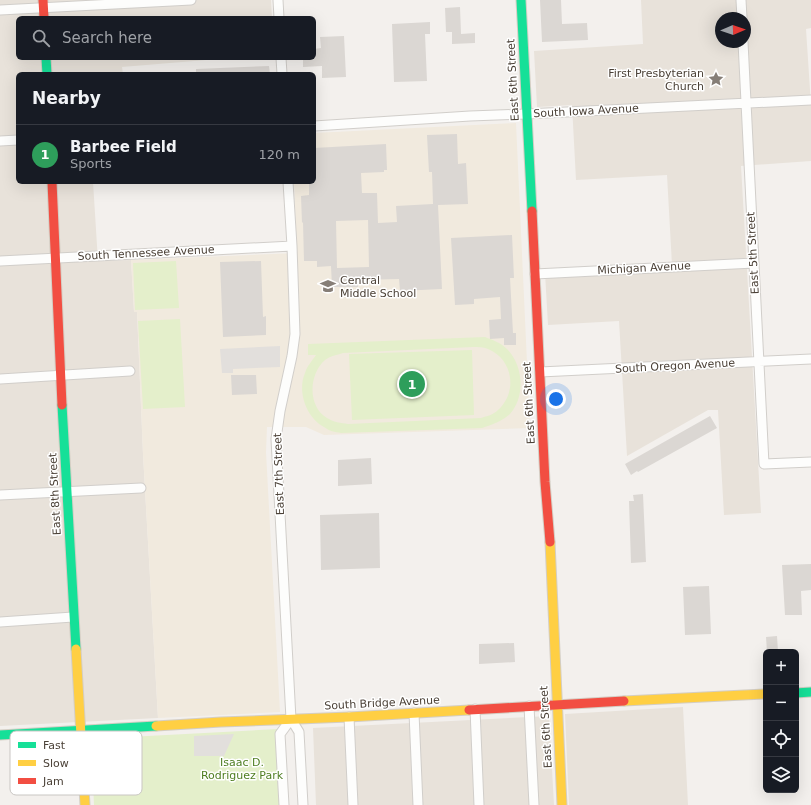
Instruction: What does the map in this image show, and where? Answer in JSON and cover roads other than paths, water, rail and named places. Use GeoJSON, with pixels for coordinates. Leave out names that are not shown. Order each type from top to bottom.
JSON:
{"type":"FeatureCollection","features":[{"type":"Feature","properties":{"kind":"street"},"geometry":{"type":"LineString","coordinates":[[0,10],[44,4],[191,0]]}},
{"type":"Feature","properties":{"kind":"street"},"geometry":{"type":"LineString","coordinates":[[278,0],[279,16]]}},
{"type":"Feature","properties":{"kind":"street","name":"East 6th Street"},"geometry":{"type":"LineString","coordinates":[[521,0],[550,543],[562,805]]}},
{"type":"Feature","properties":{"kind":"street"},"geometry":{"type":"LineString","coordinates":[[741,0],[742,12]]}},
{"type":"Feature","properties":{"kind":"street"},"geometry":{"type":"LineString","coordinates":[[44,4],[44,16]]}},
{"type":"Feature","properties":{"kind":"street","name":"East 5th Street"},"geometry":{"type":"LineString","coordinates":[[744,48],[764,464],[811,462]]}},
{"type":"Feature","properties":{"kind":"street"},"geometry":{"type":"LineString","coordinates":[[46,60],[47,72]]}},
{"type":"Feature","properties":{"kind":"street"},"geometry":{"type":"LineString","coordinates":[[281,60],[282,72]]}},
{"type":"Feature","properties":{"kind":"street","name":"South Iowa Avenue"},"geometry":{"type":"LineString","coordinates":[[316,126],[470,116],[811,100]]}},
{"type":"Feature","properties":{"kind":"street"},"geometry":{"type":"LineString","coordinates":[[0,141],[16,140]]}},
{"type":"Feature","properties":{"kind":"street","name":"East 8th Street"},"geometry":{"type":"LineString","coordinates":[[52,184],[66,491],[81,730]]}},
{"type":"Feature","properties":{"kind":"street","name":"East 7th Street"},"geometry":{"type":"LineString","coordinates":[[288,184],[295,334],[276,439],[291,719],[299,732],[303,805]]}},
{"type":"Feature","properties":{"kind":"street","name":"South Tennessee Avenue"},"geometry":{"type":"LineString","coordinates":[[0,261],[292,246]]}},
{"type":"Feature","properties":{"kind":"street","name":"Michigan Avenue"},"geometry":{"type":"LineString","coordinates":[[535,274],[754,263]]}},
{"type":"Feature","properties":{"kind":"street","name":"South Oregon Avenue"},"geometry":{"type":"LineString","coordinates":[[540,372],[811,359]]}},
{"type":"Feature","properties":{"kind":"street"},"geometry":{"type":"LineString","coordinates":[[0,379],[130,372]]}},
{"type":"Feature","properties":{"kind":"street"},"geometry":{"type":"LineString","coordinates":[[0,495],[141,488]]}},
{"type":"Feature","properties":{"kind":"street"},"geometry":{"type":"LineString","coordinates":[[0,622],[74,617]]}},
{"type":"Feature","properties":{"kind":"street"},"geometry":{"type":"LineString","coordinates":[[799,693],[811,692]]}},
{"type":"Feature","properties":{"kind":"street","name":"South Bridge Avenue"},"geometry":{"type":"LineString","coordinates":[[65,731],[763,694]]}},
{"type":"Feature","properties":{"kind":"street"},"geometry":{"type":"LineString","coordinates":[[529,706],[534,805]]}},
{"type":"Feature","properties":{"kind":"street"},"geometry":{"type":"LineString","coordinates":[[475,709],[479,805]]}},
{"type":"Feature","properties":{"kind":"street"},"geometry":{"type":"LineString","coordinates":[[414,713],[418,805]]}},
{"type":"Feature","properties":{"kind":"street"},"geometry":{"type":"LineString","coordinates":[[349,717],[352,805]]}},
{"type":"Feature","properties":{"kind":"street"},"geometry":{"type":"LineString","coordinates":[[284,805],[280,734],[291,719]]}},
{"type":"Feature","properties":{"kind":"street","name":"South Bridge Avenue"},"geometry":{"type":"LineString","coordinates":[[0,735],[10,734]]}},
{"type":"Feature","properties":{"kind":"street","name":"East 8th Street"},"geometry":{"type":"LineString","coordinates":[[84,795],[85,805]]}},
{"type":"Feature","properties":{"kind":"place","name":"First Presbyterian Church"},"geometry":{"type":"Point","coordinates":[716,79]}},
{"type":"Feature","properties":{"kind":"place","name":"Central Middle School"},"geometry":{"type":"Point","coordinates":[328,286]}},
{"type":"Feature","properties":{"kind":"place","name":"Barbee Field"},"geometry":{"type":"Point","coordinates":[412,384]}},
{"type":"Feature","properties":{"kind":"park label","name":"Isaac D. Rodriguez Park"},"geometry":{"type":"Point","coordinates":[242,768]}}]}
